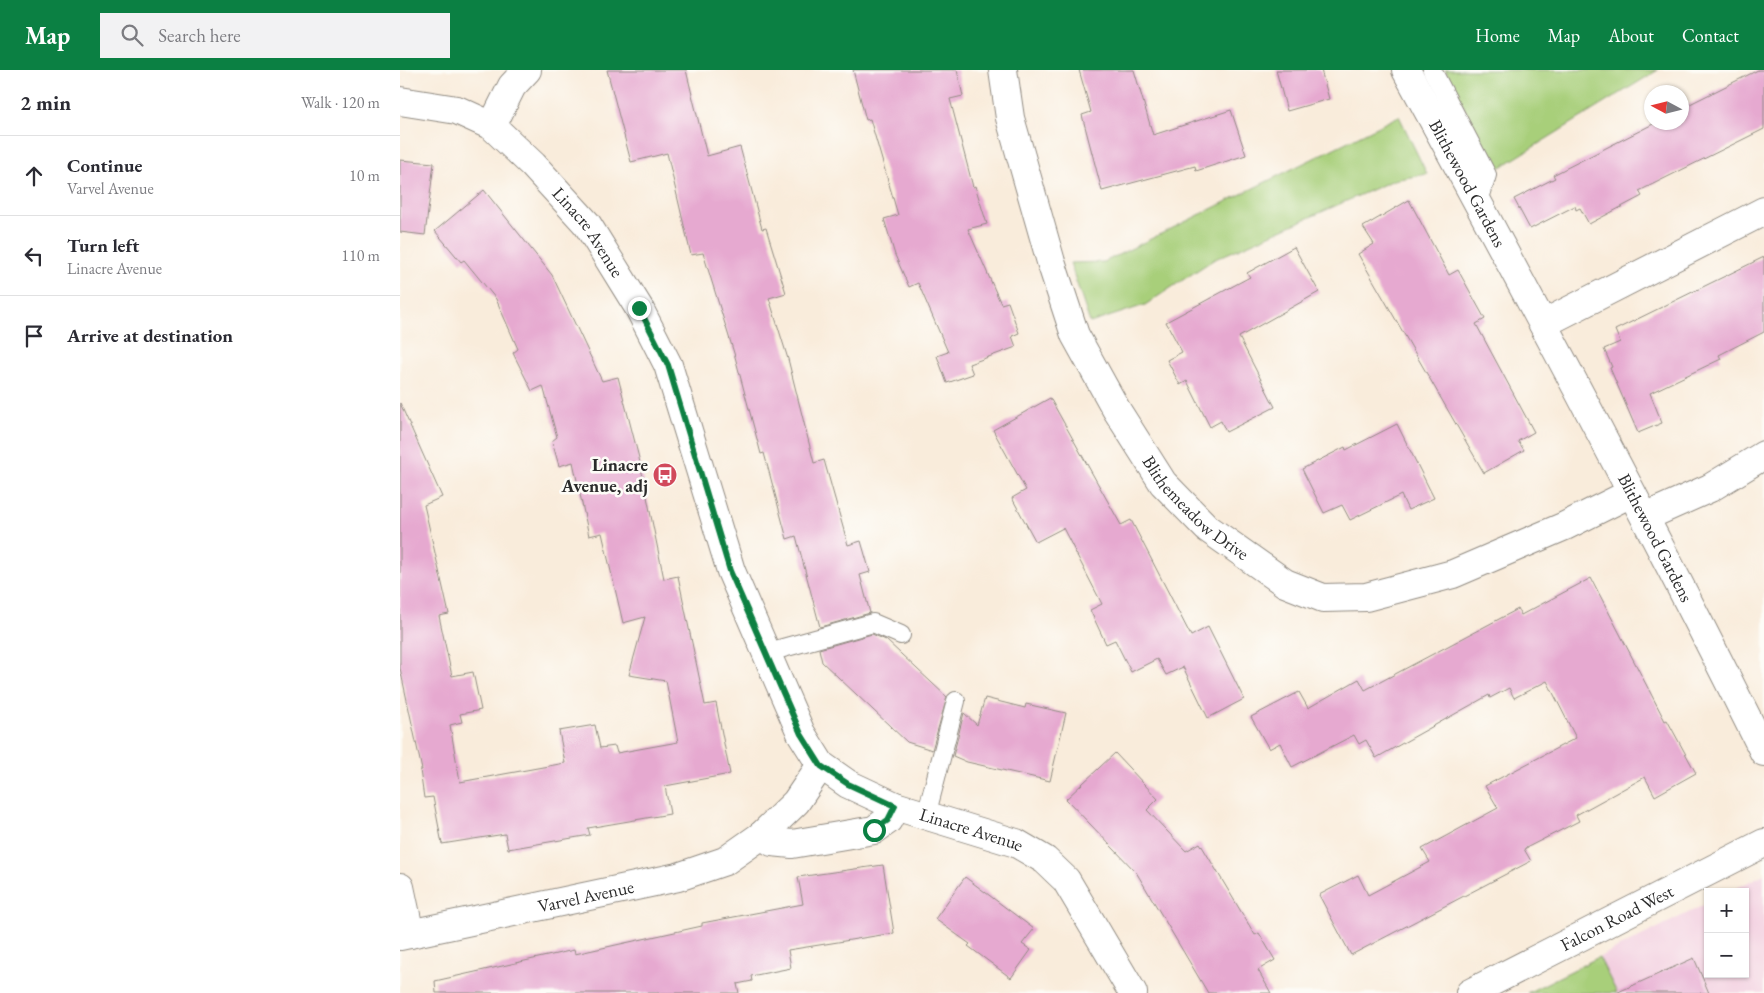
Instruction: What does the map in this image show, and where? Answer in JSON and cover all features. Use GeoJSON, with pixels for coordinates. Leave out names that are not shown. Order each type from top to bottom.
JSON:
{"type":"FeatureCollection","features":[{"type":"Feature","properties":{"kind":"street"},"geometry":{"type":"LineString","coordinates":[[492,126],[512,86],[527,70]]}},
{"type":"Feature","properties":{"kind":"street","name":"Blithemeadow Drive"},"geometry":{"type":"LineString","coordinates":[[1003,70],[1010,118],[1051,262],[1075,335],[1116,409],[1164,483],[1206,528],[1286,583],[1323,598],[1375,595],[1453,574],[1565,526],[1631,493]]}},
{"type":"Feature","properties":{"kind":"street","name":"Blithewood Gardens"},"geometry":{"type":"LineString","coordinates":[[1406,70],[1582,394],[1764,752]]}},
{"type":"Feature","properties":{"kind":"street","name":"Linacre Avenue"},"geometry":{"type":"LineString","coordinates":[[400,101],[457,110],[492,126],[533,165],[587,224],[647,325],[668,365],[730,571],[801,734],[821,766],[848,784],[895,806],[1016,843],[1045,860],[1066,880],[1133,993]]}},
{"type":"Feature","properties":{"kind":"street"},"geometry":{"type":"LineString","coordinates":[[1543,324],[1764,211]]}},
{"type":"Feature","properties":{"kind":"street"},"geometry":{"type":"LineString","coordinates":[[1645,517],[1710,488],[1764,455]]}},
{"type":"Feature","properties":{"kind":"street","name":"Varvel Avenue"},"geometry":{"type":"LineString","coordinates":[[405,935],[678,877],[725,861],[762,835],[796,802],[821,766]]}},
{"type":"Feature","properties":{"kind":"street"},"geometry":{"type":"LineString","coordinates":[[762,835],[772,842],[792,844],[874,830],[888,820],[895,806]]}},
{"type":"Feature","properties":{"kind":"street","name":"Falcon Road West"},"geometry":{"type":"LineString","coordinates":[[1470,993],[1764,843]]}},
{"type":"Feature","properties":{"kind":"street"},"geometry":{"type":"LineString","coordinates":[[400,887],[405,935]]}},
{"type":"Feature","properties":{"kind":"lane"},"geometry":{"type":"LineString","coordinates":[[1432,70],[1487,175],[1478,202]]}},
{"type":"Feature","properties":{"kind":"lane"},"geometry":{"type":"LineString","coordinates":[[765,653],[873,623],[901,635]]}},
{"type":"Feature","properties":{"kind":"lane"},"geometry":{"type":"LineString","coordinates":[[926,816],[956,701]]}},
{"type":"Feature","properties":{"kind":"shaded area"},"geometry":{"type":"Polygon","coordinates":[[[1764,874],[1764,993],[1527,993],[1704,905],[1704,978],[1749,978],[1749,888],[1737,888],[1764,874]]]}},
{"type":"Feature","properties":{"kind":"green space"},"geometry":{"type":"Polygon","coordinates":[[[1445,70],[1658,70],[1501,167],[1493,164],[1445,70]]]}},
{"type":"Feature","properties":{"kind":"green space"},"geometry":{"type":"Polygon","coordinates":[[[1399,116],[1427,174],[1394,180],[1213,260],[1145,305],[1090,323],[1070,263],[1104,262],[1399,116]]]}},
{"type":"Feature","properties":{"kind":"green space"},"geometry":{"type":"Polygon","coordinates":[[[1599,957],[1617,993],[1527,993],[1599,957]]]}},
{"type":"Feature","properties":{"kind":"building"},"geometry":{"type":"Polygon","coordinates":[[[607,70],[686,70],[707,156],[740,147],[762,229],[766,228],[786,293],[769,298],[788,359],[814,463],[824,460],[848,545],[861,541],[870,572],[860,575],[870,613],[820,627],[796,536],[787,539],[764,453],[761,454],[734,353],[703,253],[691,255],[667,153],[631,162],[607,70]]]}},
{"type":"Feature","properties":{"kind":"building"},"geometry":{"type":"Polygon","coordinates":[[[853,70],[957,70],[963,96],[950,99],[973,187],[975,186],[987,224],[968,229],[1001,304],[1008,302],[1019,333],[1012,336],[1016,347],[969,364],[973,374],[947,383],[937,356],[948,352],[918,283],[909,287],[895,255],[884,219],[898,215],[870,119],[866,120],[853,70]]]}},
{"type":"Feature","properties":{"kind":"building"},"geometry":{"type":"Polygon","coordinates":[[[1079,70],[1134,70],[1153,135],[1231,110],[1246,155],[1196,171],[1195,166],[1102,191],[1082,115],[1091,112],[1079,70]]]}},
{"type":"Feature","properties":{"kind":"building"},"geometry":{"type":"Polygon","coordinates":[[[1276,70],[1321,70],[1329,99],[1287,111],[1276,70]]]}},
{"type":"Feature","properties":{"kind":"building"},"geometry":{"type":"Polygon","coordinates":[[[1758,70],[1764,70],[1764,129],[1639,191],[1642,196],[1589,224],[1580,208],[1576,210],[1575,206],[1530,229],[1514,199],[1555,178],[1553,175],[1644,129],[1689,130],[1689,104],[1758,70]]]}},
{"type":"Feature","properties":{"kind":"building"},"geometry":{"type":"Polygon","coordinates":[[[400,160],[434,163],[425,235],[400,232],[400,160]]]}},
{"type":"Feature","properties":{"kind":"building"},"geometry":{"type":"Polygon","coordinates":[[[484,190],[552,275],[602,381],[618,377],[639,458],[664,579],[678,576],[705,705],[716,703],[730,774],[665,786],[670,814],[588,828],[590,835],[508,849],[505,834],[442,844],[433,797],[424,798],[420,770],[422,770],[400,668],[400,403],[442,497],[424,505],[449,614],[439,616],[452,676],[473,672],[481,710],[460,714],[462,722],[450,725],[460,782],[565,763],[559,731],[595,725],[600,748],[615,746],[617,753],[678,742],[666,681],[629,675],[645,617],[623,623],[602,533],[589,536],[573,462],[559,466],[552,441],[557,437],[543,386],[532,391],[513,353],[518,349],[496,299],[464,260],[461,262],[435,231],[484,190]]]}},
{"type":"Feature","properties":{"kind":"building"},"geometry":{"type":"Polygon","coordinates":[[[1409,200],[1449,275],[1458,270],[1485,319],[1476,324],[1534,432],[1518,441],[1524,450],[1484,473],[1358,254],[1374,244],[1363,227],[1409,200]]]}},
{"type":"Feature","properties":{"kind":"building"},"geometry":{"type":"Polygon","coordinates":[[[1294,247],[1319,292],[1239,337],[1275,407],[1226,432],[1221,421],[1210,427],[1187,381],[1180,385],[1167,360],[1182,352],[1166,322],[1250,277],[1247,273],[1294,247]]]}},
{"type":"Feature","properties":{"kind":"building"},"geometry":{"type":"Polygon","coordinates":[[[1764,257],[1764,332],[1719,355],[1721,359],[1650,393],[1662,423],[1638,433],[1610,368],[1612,367],[1604,349],[1620,342],[1615,330],[1764,257]]]}},
{"type":"Feature","properties":{"kind":"building"},"geometry":{"type":"Polygon","coordinates":[[[1050,398],[1121,525],[1131,520],[1191,636],[1208,627],[1244,699],[1208,718],[1183,667],[1166,675],[1157,659],[1131,672],[1115,640],[1106,644],[1090,610],[1102,604],[1063,528],[1036,542],[1012,498],[1026,490],[993,430],[1050,398]]]}},
{"type":"Feature","properties":{"kind":"building"},"geometry":{"type":"Polygon","coordinates":[[[1397,424],[1434,498],[1408,510],[1401,495],[1350,520],[1342,505],[1324,513],[1302,469],[1345,447],[1346,450],[1397,424]]]}},
{"type":"Feature","properties":{"kind":"building"},"geometry":{"type":"Polygon","coordinates":[[[1591,578],[1665,721],[1667,720],[1696,773],[1655,796],[1645,777],[1576,815],[1579,821],[1524,849],[1531,861],[1351,955],[1319,895],[1358,875],[1368,895],[1430,862],[1422,849],[1498,808],[1485,786],[1576,738],[1547,681],[1514,698],[1509,688],[1490,698],[1489,695],[1376,758],[1366,740],[1359,744],[1354,735],[1292,767],[1280,743],[1269,749],[1251,717],[1299,692],[1308,708],[1359,679],[1365,690],[1518,609],[1521,615],[1591,578]]]}},
{"type":"Feature","properties":{"kind":"building"},"geometry":{"type":"Polygon","coordinates":[[[872,634],[886,640],[947,697],[932,750],[907,742],[822,662],[819,649],[872,634]]]}},
{"type":"Feature","properties":{"kind":"building"},"geometry":{"type":"Polygon","coordinates":[[[985,698],[1025,708],[1026,704],[1066,713],[1050,781],[967,762],[953,756],[964,713],[977,725],[985,698]]]}},
{"type":"Feature","properties":{"kind":"building"},"geometry":{"type":"Polygon","coordinates":[[[1115,753],[1158,799],[1147,810],[1186,851],[1200,843],[1255,935],[1259,933],[1275,960],[1258,970],[1271,993],[1208,993],[1136,872],[1066,799],[1115,753]]]}},
{"type":"Feature","properties":{"kind":"building"},"geometry":{"type":"Polygon","coordinates":[[[883,865],[894,933],[788,950],[791,968],[751,976],[752,981],[737,984],[739,993],[436,993],[435,981],[574,950],[575,954],[702,926],[702,923],[803,904],[798,877],[883,865]]]}},
{"type":"Feature","properties":{"kind":"building"},"geometry":{"type":"Polygon","coordinates":[[[965,877],[1034,929],[1022,944],[1031,950],[1011,978],[968,946],[970,944],[935,919],[965,877]]]}},
{"type":"Feature","properties":{"kind":"building"},"geometry":{"type":"Polygon","coordinates":[[[1694,958],[1709,993],[1616,993],[1694,958]]]}},
{"type":"Feature","properties":{"kind":"place","name":"Linacre Avenue, adj"},"geometry":{"type":"Point","coordinates":[665,475]}},
{"type":"Feature","properties":{"kind":"route"},"geometry":{"type":"LineString","coordinates":[[639,308],[668,365],[730,571],[801,734],[821,766],[848,784],[895,806],[888,820],[874,830]]}}]}
